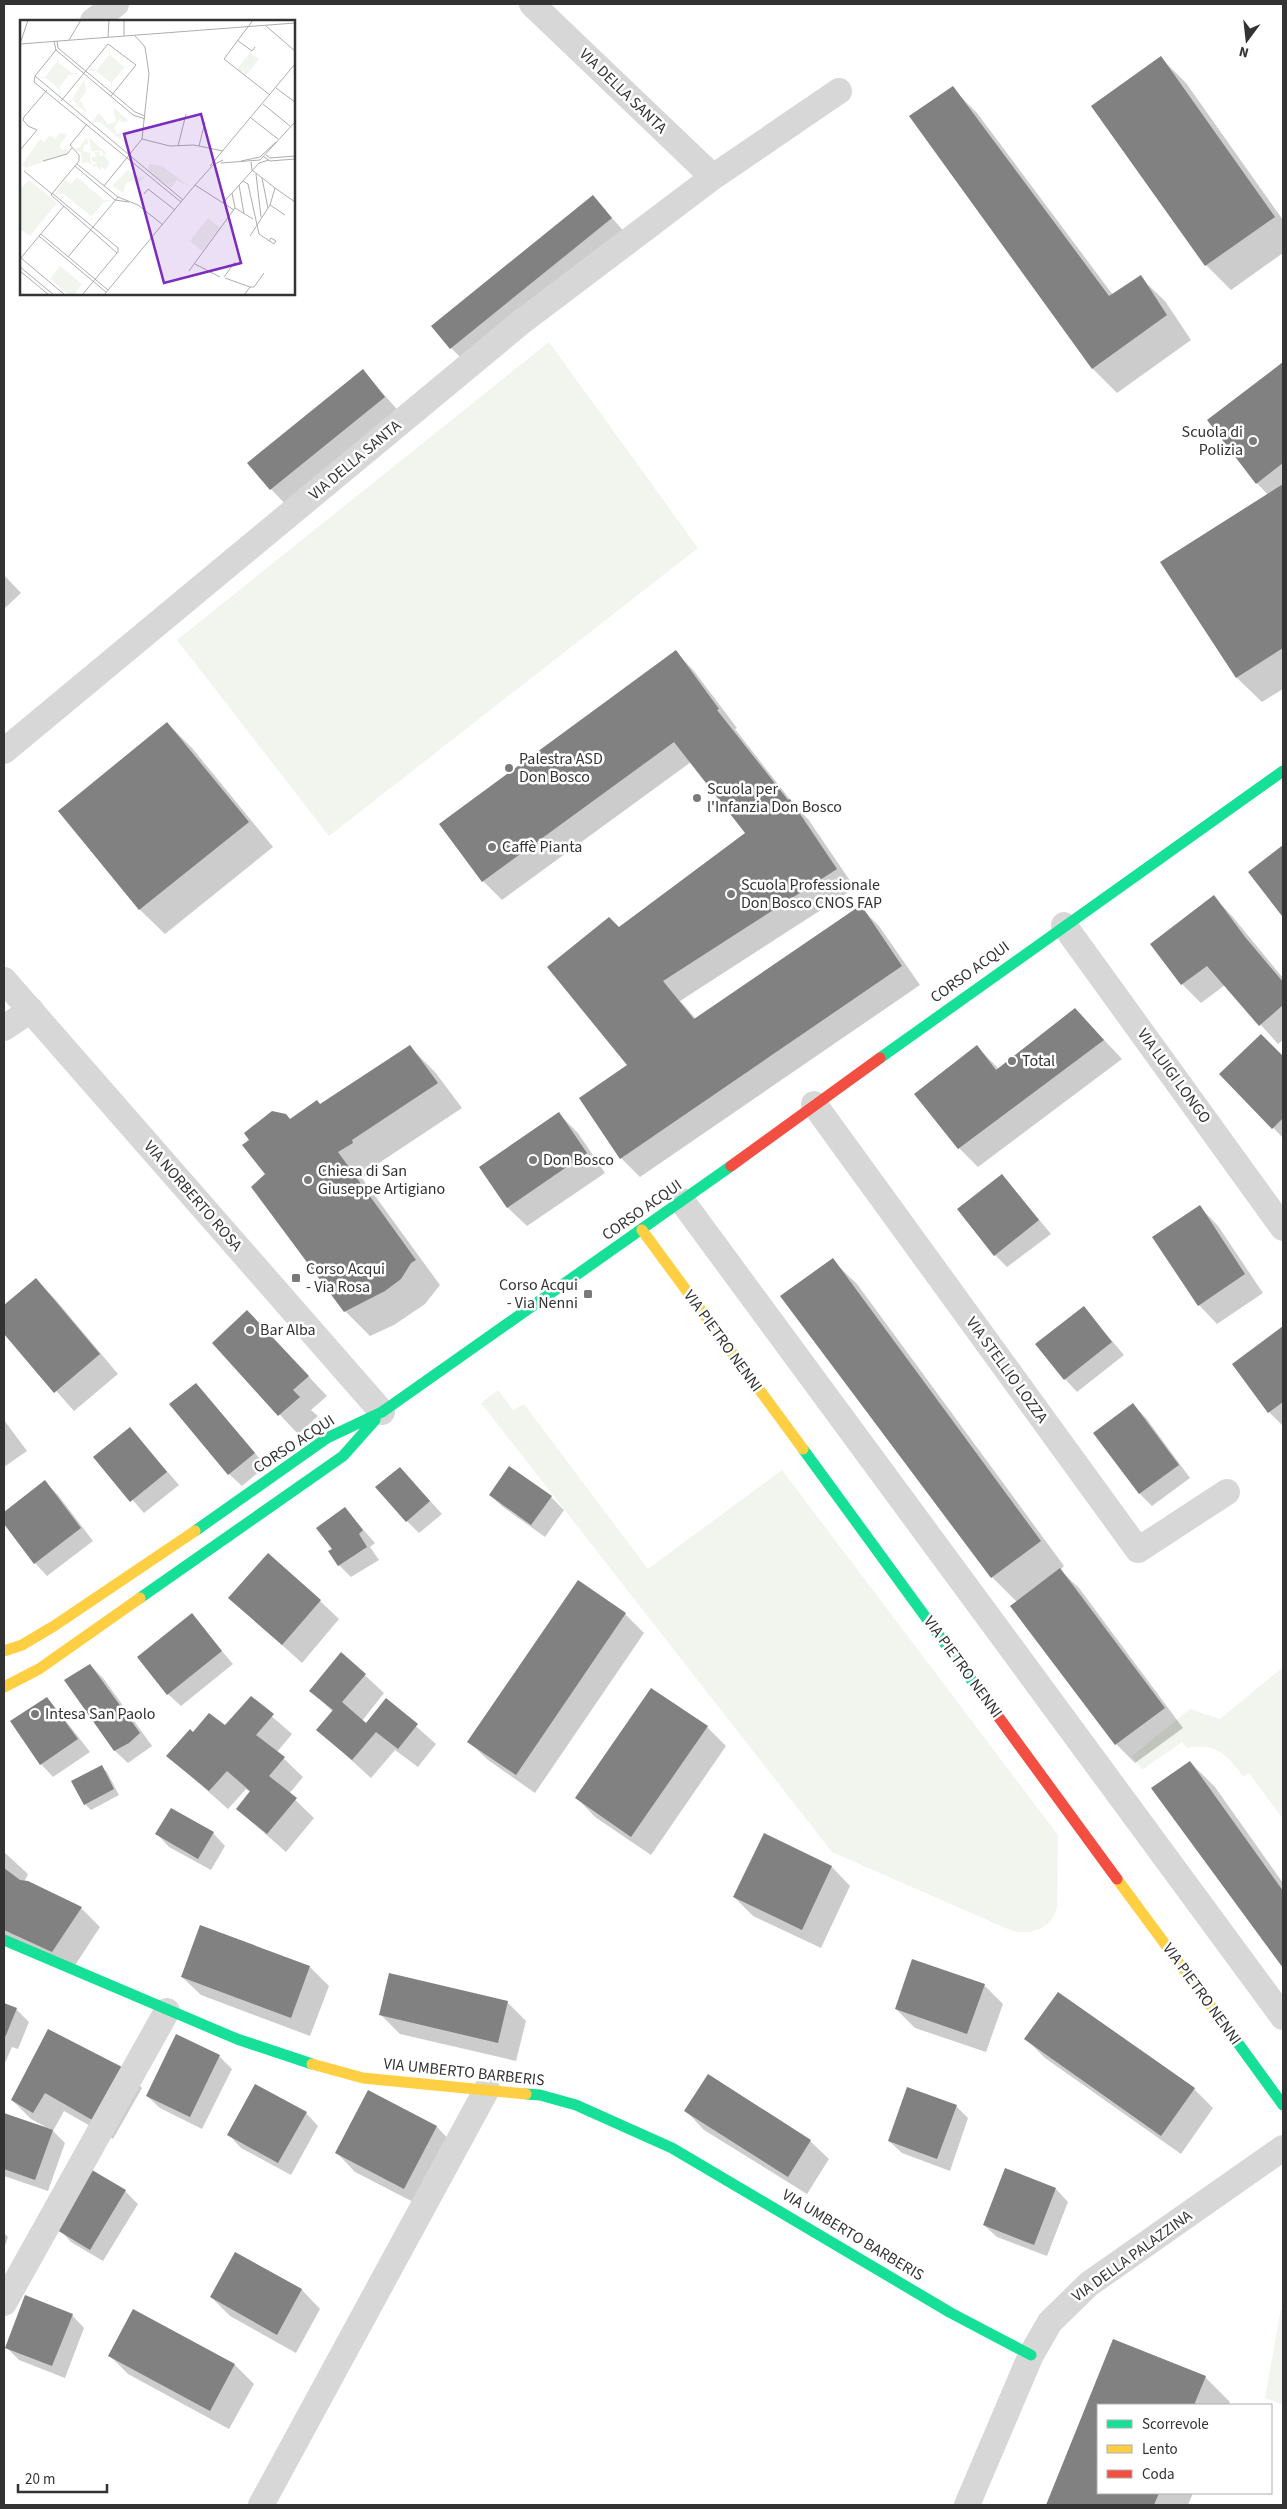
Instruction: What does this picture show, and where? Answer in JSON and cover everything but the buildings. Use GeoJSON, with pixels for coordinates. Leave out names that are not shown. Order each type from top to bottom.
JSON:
{"type":"FeatureCollection","features":[{"type":"Feature","properties":{"kind":"street"},"geometry":{"type":"LineString","coordinates":[[94,20],[116,4]]}},
{"type":"Feature","properties":{"kind":"street","name":"VIA DELLA SANTA"},"geometry":{"type":"LineString","coordinates":[[532,4],[713,177]]}},
{"type":"Feature","properties":{"kind":"street","name":"VIA DELLA SANTA"},"geometry":{"type":"LineString","coordinates":[[4,751],[520,323],[713,177],[839,91]]}},
{"type":"Feature","properties":{"kind":"street","name":"CORSO ACQUI"},"geometry":{"type":"LineString","coordinates":[[4,1651],[22,1644],[54,1626],[145,1566],[327,1438],[382,1412],[642,1230],[814,1104],[1283,771]]}},
{"type":"Feature","properties":{"kind":"street","name":"VIA LUIGI LONGO"},"geometry":{"type":"LineString","coordinates":[[1064,925],[1283,1228]]}},
{"type":"Feature","properties":{"kind":"street","name":"VIA NORBERTO ROSA"},"geometry":{"type":"LineString","coordinates":[[4,980],[382,1412]]}},
{"type":"Feature","properties":{"kind":"street"},"geometry":{"type":"LineString","coordinates":[[4,1028],[31,1010]]}},
{"type":"Feature","properties":{"kind":"street","name":"VIA STELLIO LOZZA"},"geometry":{"type":"LineString","coordinates":[[814,1104],[1138,1550],[1227,1492]]}},
{"type":"Feature","properties":{"kind":"street"},"geometry":{"type":"LineString","coordinates":[[682,1201],[1283,2017]]}},
{"type":"Feature","properties":{"kind":"street","name":"VIA PIETRO NENNI"},"geometry":{"type":"LineString","coordinates":[[642,1230],[1283,2105]]}},
{"type":"Feature","properties":{"kind":"street"},"geometry":{"type":"LineString","coordinates":[[4,1687],[39,1669],[343,1456],[382,1412]]}},
{"type":"Feature","properties":{"kind":"street","name":"VIA UMBERTO BARBERIS"},"geometry":{"type":"LineString","coordinates":[[4,1940],[167,2011],[237,2039],[329,2070],[363,2078],[540,2095],[576,2105],[672,2148],[951,2313],[1031,2355]]}},
{"type":"Feature","properties":{"kind":"street"},"geometry":{"type":"LineString","coordinates":[[4,2302],[167,2011]]}},
{"type":"Feature","properties":{"kind":"street"},"geometry":{"type":"LineString","coordinates":[[261,2505],[486,2089]]}},
{"type":"Feature","properties":{"kind":"street","name":"VIA DELLA PALAZZINA"},"geometry":{"type":"LineString","coordinates":[[967,2505],[1031,2355],[1050,2322],[1088,2284],[1283,2148]]}},
{"type":"Feature","properties":{"kind":"shaded area"},"geometry":{"type":"Polygon","coordinates":[[[549,342],[698,548],[329,836],[177,640],[549,342]]]}},
{"type":"Feature","properties":{"kind":"shaded area"},"geometry":{"type":"Polygon","coordinates":[[[498,1390],[513,1410],[524,1404],[648,1569],[782,1470],[1058,1835],[1057,1905],[1051,1920],[1040,1929],[1033,1931],[1018,1932],[1010,1930],[832,1852],[481,1403],[498,1390]]]}},
{"type":"Feature","properties":{"kind":"shaded area"},"geometry":{"type":"Polygon","coordinates":[[[1283,1667],[1283,1819],[1249,1773],[1243,1776],[1226,1756],[1213,1749],[1205,1747],[1187,1748],[1182,1742],[1142,1770],[1132,1756],[1190,1709],[1220,1719],[1283,1667]]]}},
{"type":"Feature","properties":{"kind":"shaded area"},"geometry":{"type":"Polygon","coordinates":[[[1281,2309],[1283,2312],[1283,2405],[1265,2398],[1281,2309]]]}},
{"type":"Feature","properties":{"kind":"traffic: fast"},"geometry":{"type":"LineString","coordinates":[[880,1058],[1283,771]]}},
{"type":"Feature","properties":{"kind":"traffic: fast"},"geometry":{"type":"LineString","coordinates":[[195,1531],[327,1438],[382,1412],[731,1166]]}},
{"type":"Feature","properties":{"kind":"traffic: fast"},"geometry":{"type":"LineString","coordinates":[[140,1598],[343,1456],[375,1420]]}},
{"type":"Feature","properties":{"kind":"traffic: fast"},"geometry":{"type":"LineString","coordinates":[[803,1449],[981,1693]]}},
{"type":"Feature","properties":{"kind":"traffic: fast"},"geometry":{"type":"LineString","coordinates":[[4,1940],[237,2039],[312,2064]]}},
{"type":"Feature","properties":{"kind":"traffic: fast"},"geometry":{"type":"LineString","coordinates":[[1219,2017],[1283,2105]]}},
{"type":"Feature","properties":{"kind":"traffic: fast"},"geometry":{"type":"LineString","coordinates":[[526,2094],[540,2095],[576,2105],[672,2148],[951,2313],[1031,2355]]}},
{"type":"Feature","properties":{"kind":"traffic: slow"},"geometry":{"type":"LineString","coordinates":[[642,1230],[803,1449]]}},
{"type":"Feature","properties":{"kind":"traffic: slow"},"geometry":{"type":"LineString","coordinates":[[4,1651],[22,1645],[54,1626],[195,1531]]}},
{"type":"Feature","properties":{"kind":"traffic: slow"},"geometry":{"type":"LineString","coordinates":[[4,1687],[39,1669],[140,1598]]}},
{"type":"Feature","properties":{"kind":"traffic: slow"},"geometry":{"type":"LineString","coordinates":[[1117,1879],[1219,2017]]}},
{"type":"Feature","properties":{"kind":"traffic: slow"},"geometry":{"type":"LineString","coordinates":[[312,2064],[363,2078],[526,2094]]}},
{"type":"Feature","properties":{"kind":"traffic: jam"},"geometry":{"type":"LineString","coordinates":[[731,1166],[880,1058]]}},
{"type":"Feature","properties":{"kind":"traffic: jam"},"geometry":{"type":"LineString","coordinates":[[981,1693],[1117,1879]]}},
{"type":"Feature","properties":{"kind":"place","name":"Scuola di Polizia"},"geometry":{"type":"Point","coordinates":[1253,441]}},
{"type":"Feature","properties":{"kind":"place","name":"Palestra ASD Don Bosco"},"geometry":{"type":"Point","coordinates":[509,768]}},
{"type":"Feature","properties":{"kind":"place","name":"Scuola per l'Infanzia Don Bosco"},"geometry":{"type":"Point","coordinates":[697,798]}},
{"type":"Feature","properties":{"kind":"place","name":"Caffè Pianta"},"geometry":{"type":"Point","coordinates":[492,847]}},
{"type":"Feature","properties":{"kind":"place","name":"Scuola Professionale Don Bosco CNOS FAP"},"geometry":{"type":"Point","coordinates":[731,894]}},
{"type":"Feature","properties":{"kind":"place","name":"Total"},"geometry":{"type":"Point","coordinates":[1012,1061]}},
{"type":"Feature","properties":{"kind":"place","name":"Don Bosco"},"geometry":{"type":"Point","coordinates":[533,1160]}},
{"type":"Feature","properties":{"kind":"place","name":"Chiesa di San Giuseppe Artigiano"},"geometry":{"type":"Point","coordinates":[308,1180]}},
{"type":"Feature","properties":{"kind":"place","name":"Corso Acqui - Via Rosa"},"geometry":{"type":"Point","coordinates":[296,1278]}},
{"type":"Feature","properties":{"kind":"place","name":"Corso Acqui - Via Nenni"},"geometry":{"type":"Point","coordinates":[588,1294]}},
{"type":"Feature","properties":{"kind":"place","name":"Bar Alba"},"geometry":{"type":"Point","coordinates":[250,1330]}},
{"type":"Feature","properties":{"kind":"place","name":"Intesa San Paolo"},"geometry":{"type":"Point","coordinates":[35,1714]}}]}
